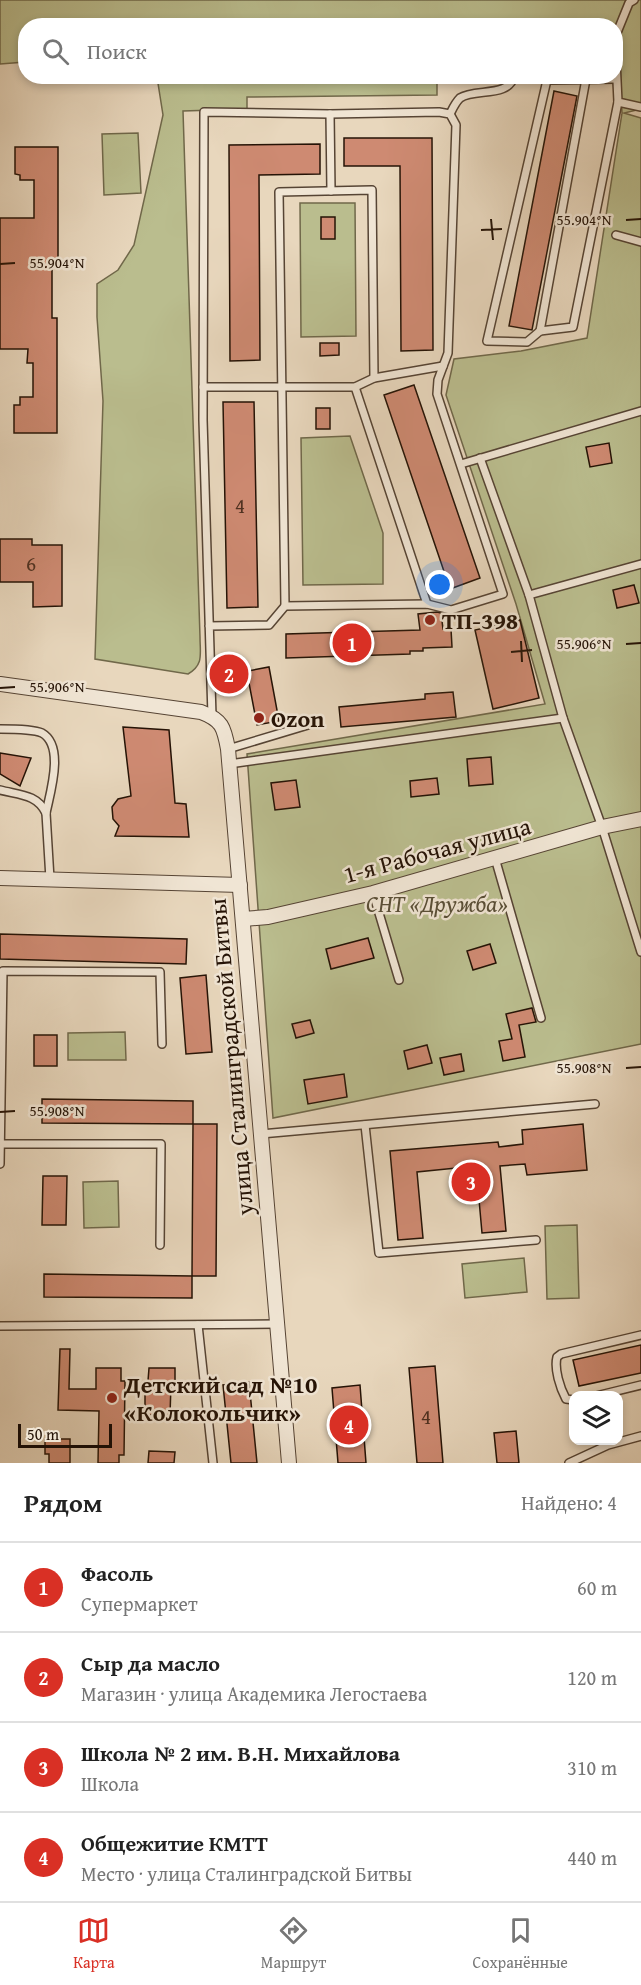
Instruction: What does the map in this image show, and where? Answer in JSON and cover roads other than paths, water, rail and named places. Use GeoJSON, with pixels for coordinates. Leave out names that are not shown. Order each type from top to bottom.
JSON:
{"type":"FeatureCollection","features":[{"type":"Feature","properties":{"kind":"street"},"geometry":{"type":"LineString","coordinates":[[0,684],[201,711],[221,723],[230,764],[240,885]]}},
{"type":"Feature","properties":{"kind":"street","name":"1-я Рабочая улица"},"geometry":{"type":"LineString","coordinates":[[243,919],[268,917],[373,893],[602,827],[641,819]]}},
{"type":"Feature","properties":{"kind":"street","name":"улица Сталинградской Битвы"},"geometry":{"type":"LineString","coordinates":[[0,878],[240,885],[289,1463]]}},
{"type":"Feature","properties":{"kind":"lane"},"geometry":{"type":"LineString","coordinates":[[622,18],[629,3],[634,0]]}},
{"type":"Feature","properties":{"kind":"lane"},"geometry":{"type":"LineString","coordinates":[[450,114],[454,104],[462,97],[507,88],[511,84]]}},
{"type":"Feature","properties":{"kind":"lane"},"geometry":{"type":"LineString","coordinates":[[545,84],[488,341],[527,342],[540,331],[573,327],[618,102],[616,84]]}},
{"type":"Feature","properties":{"kind":"lane"},"geometry":{"type":"LineString","coordinates":[[540,331],[585,84]]}},
{"type":"Feature","properties":{"kind":"lane"},"geometry":{"type":"LineString","coordinates":[[618,102],[641,107]]}},
{"type":"Feature","properties":{"kind":"lane"},"geometry":{"type":"LineString","coordinates":[[212,716],[203,420],[204,112],[330,114],[439,112],[450,114],[456,124],[456,136],[448,353],[438,380],[437,394],[503,594],[451,610],[427,604],[285,606]]}},
{"type":"Feature","properties":{"kind":"lane"},"geometry":{"type":"LineString","coordinates":[[330,114],[331,191]]}},
{"type":"Feature","properties":{"kind":"lane"},"geometry":{"type":"LineString","coordinates":[[209,626],[269,625],[285,606],[279,192],[372,190],[374,378]]}},
{"type":"Feature","properties":{"kind":"lane"},"geometry":{"type":"LineString","coordinates":[[616,235],[641,242]]}},
{"type":"Feature","properties":{"kind":"lane"},"geometry":{"type":"LineString","coordinates":[[203,387],[355,387],[374,378],[443,366]]}},
{"type":"Feature","properties":{"kind":"lane"},"geometry":{"type":"LineString","coordinates":[[355,387],[427,604]]}},
{"type":"Feature","properties":{"kind":"lane"},"geometry":{"type":"LineString","coordinates":[[461,464],[641,411]]}},
{"type":"Feature","properties":{"kind":"lane"},"geometry":{"type":"LineString","coordinates":[[480,458],[529,595],[563,718],[602,827],[641,952]]}},
{"type":"Feature","properties":{"kind":"lane"},"geometry":{"type":"LineString","coordinates":[[529,595],[641,564]]}},
{"type":"Feature","properties":{"kind":"lane"},"geometry":{"type":"LineString","coordinates":[[230,764],[563,718]]}},
{"type":"Feature","properties":{"kind":"lane"},"geometry":{"type":"LineString","coordinates":[[228,749],[308,725]]}},
{"type":"Feature","properties":{"kind":"lane"},"geometry":{"type":"LineString","coordinates":[[0,729],[40,732],[48,737],[53,746],[53,783],[46,813],[50,879]]}},
{"type":"Feature","properties":{"kind":"lane"},"geometry":{"type":"LineString","coordinates":[[0,790],[35,798],[42,804],[46,813]]}},
{"type":"Feature","properties":{"kind":"lane"},"geometry":{"type":"LineString","coordinates":[[495,858],[541,1018]]}},
{"type":"Feature","properties":{"kind":"lane"},"geometry":{"type":"LineString","coordinates":[[373,893],[399,980]]}},
{"type":"Feature","properties":{"kind":"lane"},"geometry":{"type":"LineString","coordinates":[[0,1164],[3,971],[160,972],[162,1044]]}},
{"type":"Feature","properties":{"kind":"lane"},"geometry":{"type":"LineString","coordinates":[[261,1134],[595,1104]]}},
{"type":"Feature","properties":{"kind":"lane"},"geometry":{"type":"LineString","coordinates":[[365,1125],[379,1253],[536,1240]]}},
{"type":"Feature","properties":{"kind":"lane"},"geometry":{"type":"LineString","coordinates":[[0,1144],[160,1144],[160,1245]]}},
{"type":"Feature","properties":{"kind":"lane"},"geometry":{"type":"LineString","coordinates":[[0,1326],[277,1324]]}},
{"type":"Feature","properties":{"kind":"lane"},"geometry":{"type":"LineString","coordinates":[[198,1325],[213,1463]]}},
{"type":"Feature","properties":{"kind":"lane"},"geometry":{"type":"LineString","coordinates":[[569,1399],[566,1399],[562,1392],[557,1357],[561,1354],[641,1335]]}},
{"type":"Feature","properties":{"kind":"lane"},"geometry":{"type":"LineString","coordinates":[[613,1391],[641,1385]]}},
{"type":"Feature","properties":{"kind":"lane"},"geometry":{"type":"LineString","coordinates":[[623,1440],[641,1436]]}},
{"type":"Feature","properties":{"kind":"lane"},"geometry":{"type":"LineString","coordinates":[[569,1463],[604,1445]]}},
{"type":"Feature","properties":{"kind":"place","name":"ТП-398"},"geometry":{"type":"Point","coordinates":[430,620]}},
{"type":"Feature","properties":{"kind":"place","name":"Фасоль"},"geometry":{"type":"Point","coordinates":[352,643]}},
{"type":"Feature","properties":{"kind":"place","name":"Сыр да масло"},"geometry":{"type":"Point","coordinates":[229,674]}},
{"type":"Feature","properties":{"kind":"place","name":"Ozon"},"geometry":{"type":"Point","coordinates":[259,718]}},
{"type":"Feature","properties":{"kind":"place","name":"Школа № 2 им. В.Н. Михайлова"},"geometry":{"type":"Point","coordinates":[471,1182]}},
{"type":"Feature","properties":{"kind":"place","name":"Детский сад №10 «Колокольчик»"},"geometry":{"type":"Point","coordinates":[112,1398]}},
{"type":"Feature","properties":{"kind":"place","name":"Общежитие КМТТ"},"geometry":{"type":"Point","coordinates":[349,1425]}},
{"type":"Feature","properties":{"kind":"park label","name":"СНТ «Дружба»"},"geometry":{"type":"Point","coordinates":[437,903]}}]}
